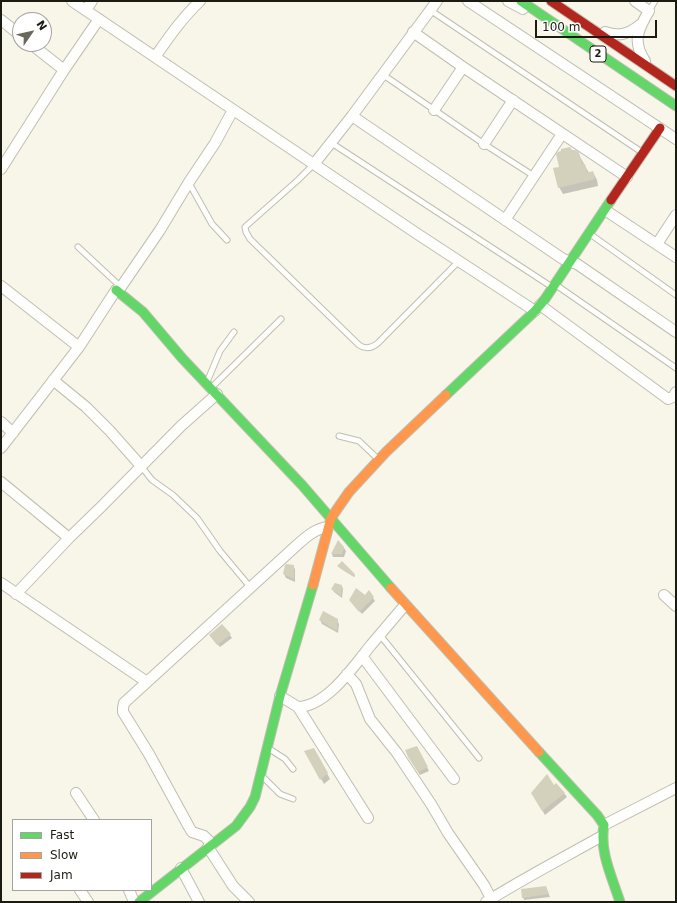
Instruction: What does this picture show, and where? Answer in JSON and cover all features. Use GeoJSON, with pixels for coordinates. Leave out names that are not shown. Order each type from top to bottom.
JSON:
{"type":"FeatureCollection","features":[{"type":"Feature","properties":{"kind":"main road","name":"2"},"geometry":{"type":"LineString","coordinates":[[521,1],[676,106]]}},
{"type":"Feature","properties":{"kind":"main road"},"geometry":{"type":"LineString","coordinates":[[526,1],[559,27]]}},
{"type":"Feature","properties":{"kind":"main road","name":"2"},"geometry":{"type":"LineString","coordinates":[[551,1],[676,86]]}},
{"type":"Feature","properties":{"kind":"main road"},"geometry":{"type":"LineString","coordinates":[[139,902],[236,826],[244,817],[255,797],[280,696],[321,557],[329,523],[349,492],[379,460],[538,308],[644,154],[660,128]]}},
{"type":"Feature","properties":{"kind":"main road"},"geometry":{"type":"LineString","coordinates":[[118,289],[142,312],[177,352],[212,388],[329,523],[505,716],[587,803],[604,825],[602,836],[604,852],[620,902]]}},
{"type":"Feature","properties":{"kind":"street"},"geometry":{"type":"LineString","coordinates":[[72,1],[458,261],[538,308],[668,399],[674,397],[676,392]]}},
{"type":"Feature","properties":{"kind":"street"},"geometry":{"type":"LineString","coordinates":[[86,10],[92,1]]}},
{"type":"Feature","properties":{"kind":"street"},"geometry":{"type":"LineString","coordinates":[[155,57],[174,29],[187,13],[200,1]]}},
{"type":"Feature","properties":{"kind":"street"},"geometry":{"type":"LineString","coordinates":[[314,164],[352,116],[437,1]]}},
{"type":"Feature","properties":{"kind":"street"},"geometry":{"type":"LineString","coordinates":[[468,1],[676,139]]}},
{"type":"Feature","properties":{"kind":"street"},"geometry":{"type":"LineString","coordinates":[[508,1],[559,27]]}},
{"type":"Feature","properties":{"kind":"street"},"geometry":{"type":"LineString","coordinates":[[635,1],[649,11],[641,24],[637,36],[637,44],[644,59],[651,69]]}},
{"type":"Feature","properties":{"kind":"street"},"geometry":{"type":"LineString","coordinates":[[1,169],[4,157],[99,19]]}},
{"type":"Feature","properties":{"kind":"street"},"geometry":{"type":"LineString","coordinates":[[1,20],[12,29]]}},
{"type":"Feature","properties":{"kind":"street"},"geometry":{"type":"LineString","coordinates":[[588,26],[609,34],[618,35],[632,32],[641,24]]}},
{"type":"Feature","properties":{"kind":"street"},"geometry":{"type":"LineString","coordinates":[[413,32],[562,134],[628,177]]}},
{"type":"Feature","properties":{"kind":"street"},"geometry":{"type":"LineString","coordinates":[[41,52],[64,70]]}},
{"type":"Feature","properties":{"kind":"street"},"geometry":{"type":"LineString","coordinates":[[434,110],[463,67]]}},
{"type":"Feature","properties":{"kind":"street"},"geometry":{"type":"LineString","coordinates":[[484,144],[513,100]]}},
{"type":"Feature","properties":{"kind":"street"},"geometry":{"type":"LineString","coordinates":[[1,448],[79,347],[160,230],[215,143],[233,110]]}},
{"type":"Feature","properties":{"kind":"street"},"geometry":{"type":"LineString","coordinates":[[352,116],[563,259],[577,264],[676,332]]}},
{"type":"Feature","properties":{"kind":"street"},"geometry":{"type":"LineString","coordinates":[[505,220],[562,134]]}},
{"type":"Feature","properties":{"kind":"street"},"geometry":{"type":"LineString","coordinates":[[605,210],[676,257]]}},
{"type":"Feature","properties":{"kind":"street"},"geometry":{"type":"LineString","coordinates":[[657,244],[676,215]]}},
{"type":"Feature","properties":{"kind":"street"},"geometry":{"type":"LineString","coordinates":[[1,286],[79,347]]}},
{"type":"Feature","properties":{"kind":"street"},"geometry":{"type":"LineString","coordinates":[[53,380],[86,407],[141,466]]}},
{"type":"Feature","properties":{"kind":"street"},"geometry":{"type":"LineString","coordinates":[[16,594],[69,538],[181,426],[212,388]]}},
{"type":"Feature","properties":{"kind":"street"},"geometry":{"type":"LineString","coordinates":[[1,422],[13,433]]}},
{"type":"Feature","properties":{"kind":"street"},"geometry":{"type":"LineString","coordinates":[[1,482],[69,538]]}},
{"type":"Feature","properties":{"kind":"street"},"geometry":{"type":"LineString","coordinates":[[249,902],[232,886],[204,836],[192,832],[122,708],[124,703],[310,534],[329,523]]}},
{"type":"Feature","properties":{"kind":"street"},"geometry":{"type":"LineString","coordinates":[[1,583],[147,682]]}},
{"type":"Feature","properties":{"kind":"street"},"geometry":{"type":"LineString","coordinates":[[664,595],[676,606]]}},
{"type":"Feature","properties":{"kind":"street"},"geometry":{"type":"LineString","coordinates":[[298,707],[305,707],[319,700],[329,692],[347,674],[405,605]]}},
{"type":"Feature","properties":{"kind":"street"},"geometry":{"type":"LineString","coordinates":[[362,656],[454,779]]}},
{"type":"Feature","properties":{"kind":"street"},"geometry":{"type":"LineString","coordinates":[[347,674],[356,684],[370,719],[397,753],[431,804],[448,833],[484,885],[490,901],[543,868],[566,857],[602,836]]}},
{"type":"Feature","properties":{"kind":"street"},"geometry":{"type":"LineString","coordinates":[[280,696],[298,707],[368,818]]}},
{"type":"Feature","properties":{"kind":"street"},"geometry":{"type":"LineString","coordinates":[[604,825],[676,788]]}},
{"type":"Feature","properties":{"kind":"street"},"geometry":{"type":"LineString","coordinates":[[76,793],[93,819]]}},
{"type":"Feature","properties":{"kind":"street"},"geometry":{"type":"LineString","coordinates":[[181,868],[199,902]]}},
{"type":"Feature","properties":{"kind":"street"},"geometry":{"type":"LineString","coordinates":[[81,891],[88,902]]}},
{"type":"Feature","properties":{"kind":"street"},"geometry":{"type":"LineString","coordinates":[[129,891],[134,902]]}},
{"type":"Feature","properties":{"kind":"lane"},"geometry":{"type":"LineString","coordinates":[[649,11],[655,1]]}},
{"type":"Feature","properties":{"kind":"lane"},"geometry":{"type":"LineString","coordinates":[[430,10],[644,154]]}},
{"type":"Feature","properties":{"kind":"lane"},"geometry":{"type":"LineString","coordinates":[[382,74],[484,144],[534,176]]}},
{"type":"Feature","properties":{"kind":"lane"},"geometry":{"type":"LineString","coordinates":[[330,142],[554,286],[676,368]]}},
{"type":"Feature","properties":{"kind":"lane"},"geometry":{"type":"LineString","coordinates":[[314,164],[245,227],[246,232],[250,239],[359,345],[364,348],[369,348],[378,343],[458,261]]}},
{"type":"Feature","properties":{"kind":"lane"},"geometry":{"type":"LineString","coordinates":[[189,182],[212,224],[227,240]]}},
{"type":"Feature","properties":{"kind":"lane"},"geometry":{"type":"LineString","coordinates":[[589,234],[676,295]]}},
{"type":"Feature","properties":{"kind":"lane"},"geometry":{"type":"LineString","coordinates":[[78,247],[118,289]]}},
{"type":"Feature","properties":{"kind":"lane"},"geometry":{"type":"LineString","coordinates":[[212,388],[281,319]]}},
{"type":"Feature","properties":{"kind":"lane"},"geometry":{"type":"LineString","coordinates":[[212,388],[220,350],[234,332]]}},
{"type":"Feature","properties":{"kind":"lane"},"geometry":{"type":"LineString","coordinates":[[339,436],[358,441],[379,460]]}},
{"type":"Feature","properties":{"kind":"lane"},"geometry":{"type":"LineString","coordinates":[[141,466],[152,480],[173,495],[197,518],[220,551],[251,588]]}},
{"type":"Feature","properties":{"kind":"lane"},"geometry":{"type":"LineString","coordinates":[[380,635],[479,758]]}},
{"type":"Feature","properties":{"kind":"lane"},"geometry":{"type":"LineString","coordinates":[[268,748],[285,760],[293,770]]}},
{"type":"Feature","properties":{"kind":"lane"},"geometry":{"type":"LineString","coordinates":[[261,774],[280,794],[293,799]]}},
{"type":"Feature","properties":{"kind":"building"},"geometry":{"type":"Polygon","coordinates":[[[570,147],[572,150],[579,152],[582,164],[585,164],[587,173],[593,171],[595,179],[558,188],[553,168],[559,167],[556,154],[561,151],[561,149],[570,147]]]}},
{"type":"Feature","properties":{"kind":"building"},"geometry":{"type":"Polygon","coordinates":[[[338,540],[344,547],[342,554],[331,554],[338,540]]]}},
{"type":"Feature","properties":{"kind":"building"},"geometry":{"type":"Polygon","coordinates":[[[342,561],[355,574],[353,576],[337,566],[342,561]]]}},
{"type":"Feature","properties":{"kind":"building"},"geometry":{"type":"Polygon","coordinates":[[[286,564],[294,565],[294,579],[283,574],[286,564]]]}},
{"type":"Feature","properties":{"kind":"building"},"geometry":{"type":"Polygon","coordinates":[[[335,583],[342,585],[341,596],[331,589],[335,583]]]}},
{"type":"Feature","properties":{"kind":"building"},"geometry":{"type":"Polygon","coordinates":[[[356,588],[365,595],[369,590],[374,597],[359,612],[349,600],[356,588]]]}},
{"type":"Feature","properties":{"kind":"building"},"geometry":{"type":"Polygon","coordinates":[[[323,611],[338,619],[337,631],[319,620],[323,611]]]}},
{"type":"Feature","properties":{"kind":"building"},"geometry":{"type":"Polygon","coordinates":[[[222,624],[231,634],[217,645],[209,635],[222,624]]]}},
{"type":"Feature","properties":{"kind":"building"},"geometry":{"type":"Polygon","coordinates":[[[417,746],[428,767],[418,772],[405,750],[417,746]]]}},
{"type":"Feature","properties":{"kind":"building"},"geometry":{"type":"Polygon","coordinates":[[[314,748],[328,773],[320,780],[304,751],[314,748]]]}},
{"type":"Feature","properties":{"kind":"building"},"geometry":{"type":"Polygon","coordinates":[[[547,774],[554,785],[556,783],[565,793],[542,811],[531,793],[547,774]]]}},
{"type":"Feature","properties":{"kind":"building"},"geometry":{"type":"Polygon","coordinates":[[[546,886],[549,894],[522,898],[521,889],[546,886]]]}},
{"type":"Feature","properties":{"kind":"traffic: fast"},"geometry":{"type":"LineString","coordinates":[[521,1],[676,106]]}},
{"type":"Feature","properties":{"kind":"traffic: fast"},"geometry":{"type":"LineString","coordinates":[[446,395],[535,311],[545,299],[611,200]]}},
{"type":"Feature","properties":{"kind":"traffic: fast"},"geometry":{"type":"LineString","coordinates":[[116,290],[143,312],[182,358],[302,485],[391,588]]}},
{"type":"Feature","properties":{"kind":"traffic: fast"},"geometry":{"type":"LineString","coordinates":[[139,902],[236,826],[250,807],[255,797],[280,696],[313,585]]}},
{"type":"Feature","properties":{"kind":"traffic: fast"},"geometry":{"type":"LineString","coordinates":[[539,752],[597,815],[604,825],[603,844],[605,854],[620,902]]}},
{"type":"Feature","properties":{"kind":"traffic: slow"},"geometry":{"type":"LineString","coordinates":[[313,585],[331,518],[349,492],[386,452],[446,395]]}},
{"type":"Feature","properties":{"kind":"traffic: slow"},"geometry":{"type":"LineString","coordinates":[[391,588],[539,752]]}},
{"type":"Feature","properties":{"kind":"traffic: jam"},"geometry":{"type":"LineString","coordinates":[[551,1],[676,86]]}},
{"type":"Feature","properties":{"kind":"traffic: jam"},"geometry":{"type":"LineString","coordinates":[[611,200],[660,128]]}}]}
